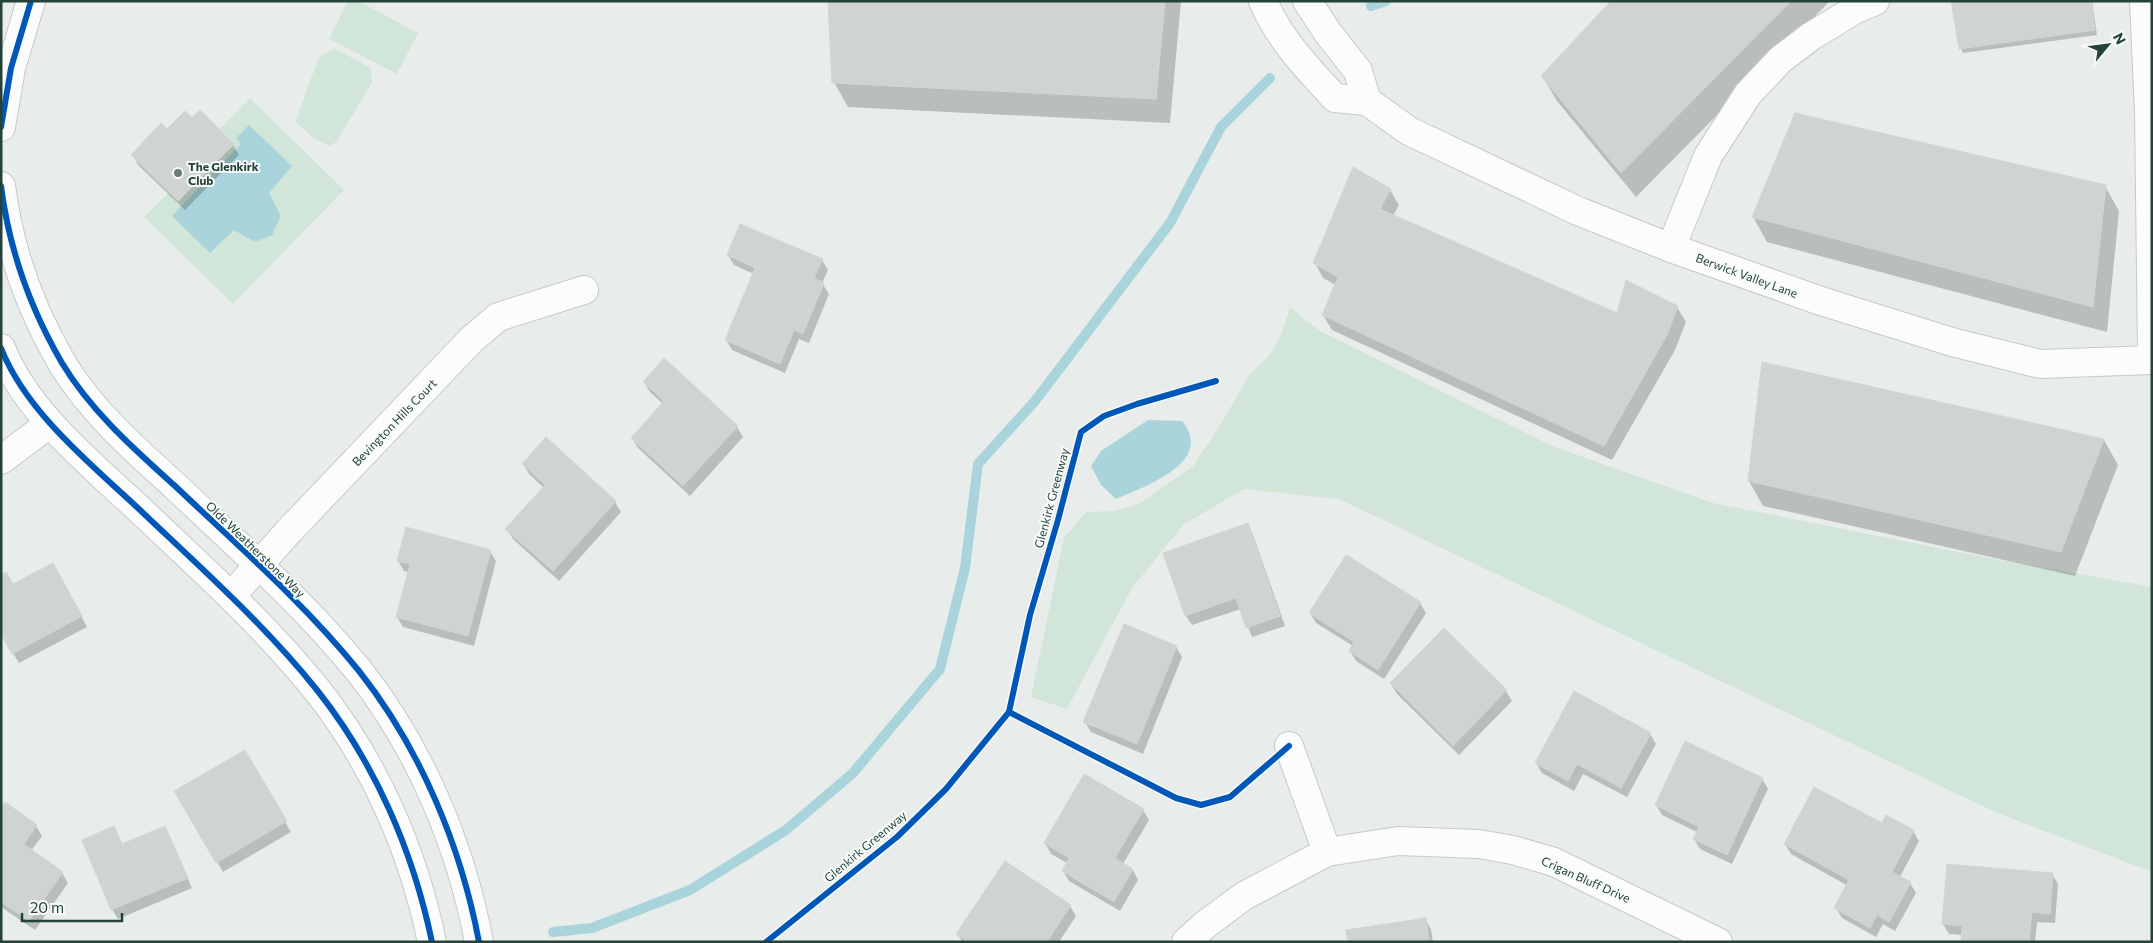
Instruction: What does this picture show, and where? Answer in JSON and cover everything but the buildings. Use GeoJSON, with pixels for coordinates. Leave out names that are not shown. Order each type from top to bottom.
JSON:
{"type":"FeatureCollection","features":[{"type":"Feature","properties":{"kind":"street"},"geometry":{"type":"LineString","coordinates":[[1,127],[6,67],[31,1]]}},
{"type":"Feature","properties":{"kind":"street"},"geometry":{"type":"LineString","coordinates":[[1263,1],[1294,53],[1335,98],[1367,101],[1358,71],[1328,33],[1307,1]]}},
{"type":"Feature","properties":{"kind":"street"},"geometry":{"type":"LineString","coordinates":[[1672,248],[1708,156],[1748,94],[1780,60],[1810,37],[1856,9],[1874,1]]}},
{"type":"Feature","properties":{"kind":"street"},"geometry":{"type":"LineString","coordinates":[[2144,1],[2149,112],[2152,354]]}},
{"type":"Feature","properties":{"kind":"street","name":"Berwick Valley Lane"},"geometry":{"type":"LineString","coordinates":[[1367,101],[1409,131],[1494,173],[1578,211],[1672,248],[1830,304],[1952,342],[2040,364],[2152,360]]}},
{"type":"Feature","properties":{"kind":"street","name":"Olde Weatherstone Way"},"geometry":{"type":"LineString","coordinates":[[1,186],[6,220],[18,266],[38,316],[63,364],[95,407],[131,445],[259,565],[312,618],[359,672],[387,712],[412,753],[434,796],[455,851],[473,908],[479,942]]}},
{"type":"Feature","properties":{"kind":"street","name":"Bevington Hills Court"},"geometry":{"type":"LineString","coordinates":[[231,596],[471,340],[498,317],[584,290]]}},
{"type":"Feature","properties":{"kind":"street"},"geometry":{"type":"LineString","coordinates":[[1,348],[23,387],[49,424],[231,596],[277,644],[318,692],[354,744],[387,804],[413,866],[432,942]]}},
{"type":"Feature","properties":{"kind":"street"},"geometry":{"type":"LineString","coordinates":[[1,460],[49,424]]}},
{"type":"Feature","properties":{"kind":"street"},"geometry":{"type":"LineString","coordinates":[[1289,746],[1327,852]]}},
{"type":"Feature","properties":{"kind":"street","name":"Crigan Bluff Drive"},"geometry":{"type":"LineString","coordinates":[[1186,942],[1206,924],[1244,896],[1327,852],[1398,841],[1479,844],[1513,850],[1554,862],[1718,942]]}},
{"type":"Feature","properties":{"kind":"green space"},"geometry":{"type":"Polygon","coordinates":[[[348,1],[358,1],[418,33],[397,74],[329,39],[348,1]]]}},
{"type":"Feature","properties":{"kind":"green space"},"geometry":{"type":"Polygon","coordinates":[[[334,48],[371,68],[372,83],[336,142],[330,146],[315,139],[295,122],[319,57],[334,48]]]}},
{"type":"Feature","properties":{"kind":"green space"},"geometry":{"type":"Polygon","coordinates":[[[250,98],[344,190],[233,304],[144,217],[169,192],[179,201],[234,144],[220,129],[250,98]]]}},
{"type":"Feature","properties":{"kind":"green space"},"geometry":{"type":"Polygon","coordinates":[[[1290,307],[1320,331],[1552,446],[1713,503],[1984,557],[2152,587],[2152,872],[1997,813],[1339,499],[1244,489],[1183,525],[1132,588],[1067,709],[1031,697],[1064,538],[1086,512],[1114,511],[1139,504],[1193,466],[1216,432],[1251,373],[1269,356],[1280,338],[1290,307]]]}},
{"type":"Feature","properties":{"kind":"water"},"geometry":{"type":"Polygon","coordinates":[[[249,125],[292,166],[269,193],[281,216],[272,235],[255,242],[234,230],[210,253],[172,216],[241,144],[236,138],[249,125]]]}},
{"type":"Feature","properties":{"kind":"water"},"geometry":{"type":"Polygon","coordinates":[[[1148,420],[1182,421],[1190,436],[1190,449],[1183,461],[1172,471],[1143,488],[1116,499],[1101,485],[1091,466],[1101,451],[1148,420]]]}},
{"type":"Feature","properties":{"kind":"waterway"},"geometry":{"type":"LineString","coordinates":[[1371,6],[1386,1]]}},
{"type":"Feature","properties":{"kind":"waterway"},"geometry":{"type":"LineString","coordinates":[[553,932],[592,928],[690,890],[786,830],[853,773],[940,669],[965,568],[978,464],[1035,401],[1170,223],[1221,127],[1270,78]]}},
{"type":"Feature","properties":{"kind":"cycle path"},"geometry":{"type":"LineString","coordinates":[[1,127],[11,68],[31,1]]}},
{"type":"Feature","properties":{"kind":"cycle path"},"geometry":{"type":"LineString","coordinates":[[1,186],[9,232],[22,278],[40,321],[73,380],[99,413],[128,443],[246,552],[316,622],[359,671],[401,732],[419,765],[449,834],[461,870],[479,942]]}},
{"type":"Feature","properties":{"kind":"cycle path"},"geometry":{"type":"LineString","coordinates":[[1,348],[26,394],[61,436],[254,619],[297,666],[338,718],[374,778],[403,842],[424,908],[432,942]]}},
{"type":"Feature","properties":{"kind":"cycle path","name":"Glenkirk Greenway"},"geometry":{"type":"LineString","coordinates":[[766,942],[897,837],[946,789],[1009,712],[1030,615],[1081,432],[1104,416],[1137,404],[1216,381]]}},
{"type":"Feature","properties":{"kind":"cycle path"},"geometry":{"type":"LineString","coordinates":[[1009,712],[1176,798],[1201,805],[1230,797],[1289,746]]}},
{"type":"Feature","properties":{"kind":"place","name":"The Glenkirk Club"},"geometry":{"type":"Point","coordinates":[178,173]}}]}
